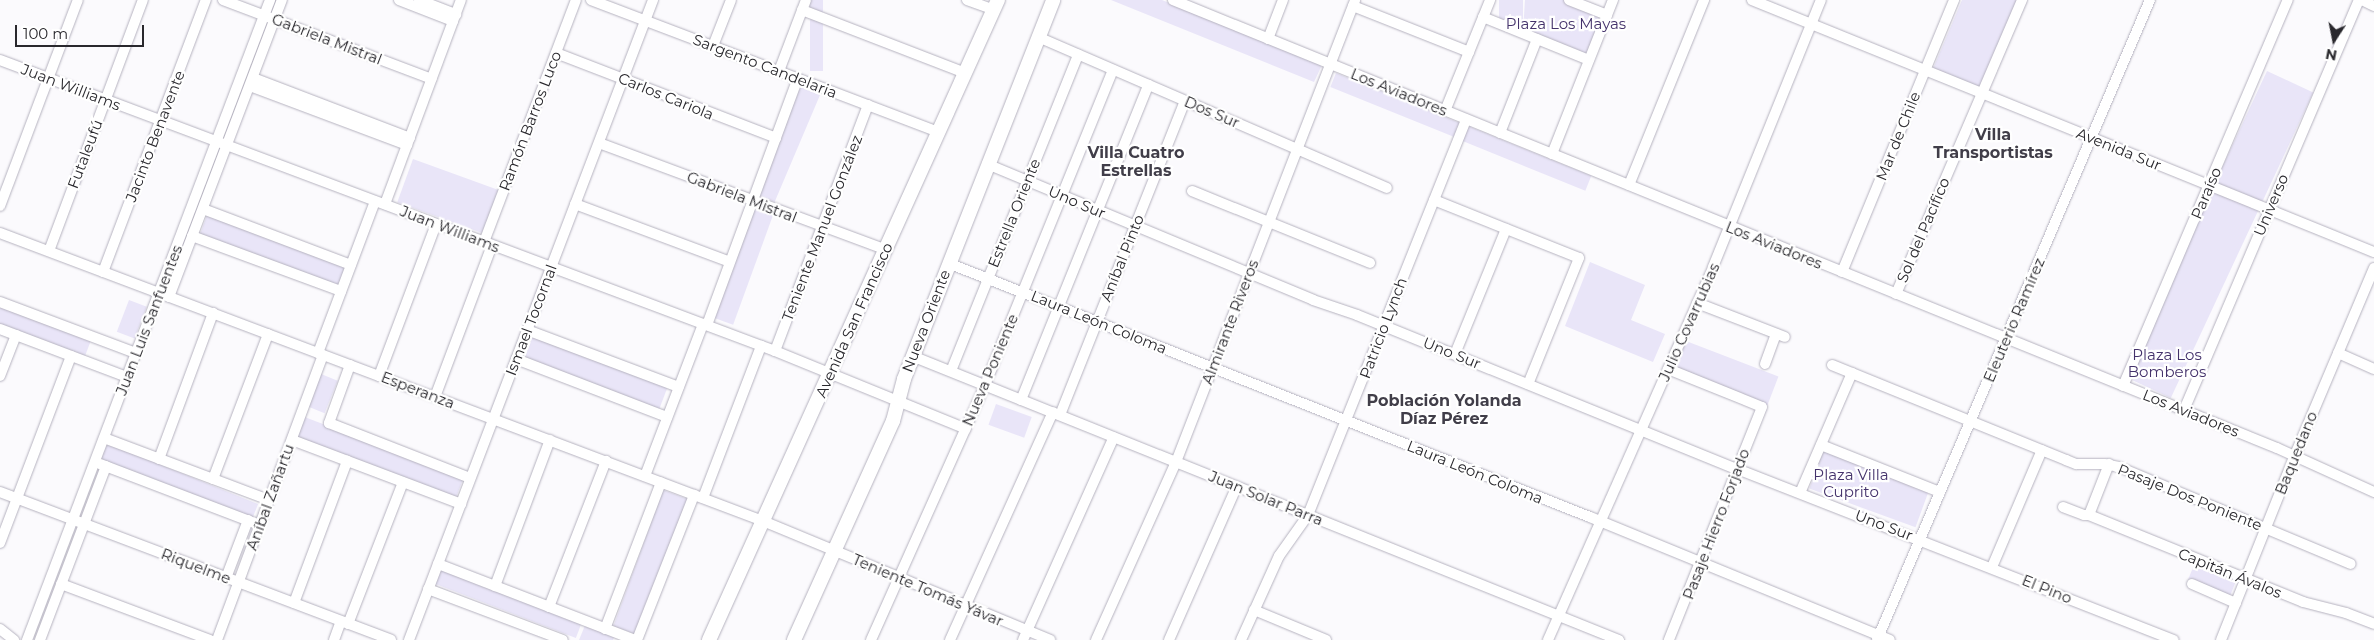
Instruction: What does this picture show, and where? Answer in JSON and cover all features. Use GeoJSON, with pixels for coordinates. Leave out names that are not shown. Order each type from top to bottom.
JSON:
{"type":"FeatureCollection","features":[{"type":"Feature","properties":{"kind":"main road","name":"Nueva Oriente"},"geometry":{"type":"LineString","coordinates":[[794,640],[893,421],[912,356],[1053,0]]}},
{"type":"Feature","properties":{"kind":"main road","name":"Avenida San Francisco"},"geometry":{"type":"LineString","coordinates":[[709,640],[996,5]]}},
{"type":"Feature","properties":{"kind":"street"},"geometry":{"type":"LineString","coordinates":[[0,206],[78,0]]}},
{"type":"Feature","properties":{"kind":"street","name":"Futaleufú"},"geometry":{"type":"LineString","coordinates":[[48,251],[143,0]]}},
{"type":"Feature","properties":{"kind":"street","name":"Jacinto Benavente"},"geometry":{"type":"LineString","coordinates":[[103,272],[206,0]]}},
{"type":"Feature","properties":{"kind":"street","name":"Gabriela Mistral"},"geometry":{"type":"LineString","coordinates":[[223,0],[432,79]]}},
{"type":"Feature","properties":{"kind":"street","name":"Juan Luis Sanfuentes"},"geometry":{"type":"LineString","coordinates":[[164,295],[217,142],[270,0]]}},
{"type":"Feature","properties":{"kind":"street","name":"Juan Luis Sanfuentes"},"geometry":{"type":"LineString","coordinates":[[27,640],[136,353],[192,236],[282,0]]}},
{"type":"Feature","properties":{"kind":"street"},"geometry":{"type":"LineString","coordinates":[[399,0],[455,17]]}},
{"type":"Feature","properties":{"kind":"street"},"geometry":{"type":"LineString","coordinates":[[420,0],[455,17]]}},
{"type":"Feature","properties":{"kind":"street","name":"Aníbal Zañartu"},"geometry":{"type":"LineString","coordinates":[[217,640],[292,440],[341,291],[408,141],[461,0]]}},
{"type":"Feature","properties":{"kind":"street","name":"Ramón Barros Luco"},"geometry":{"type":"LineString","coordinates":[[435,397],[488,243],[576,0]]}},
{"type":"Feature","properties":{"kind":"street","name":"Sargento Candelaria"},"geometry":{"type":"LineString","coordinates":[[591,0],[939,132]]}},
{"type":"Feature","properties":{"kind":"street","name":"Ismael Tocornal"},"geometry":{"type":"LineString","coordinates":[[409,640],[653,0]]}},
{"type":"Feature","properties":{"kind":"street"},"geometry":{"type":"LineString","coordinates":[[713,46],[731,0]]}},
{"type":"Feature","properties":{"kind":"street"},"geometry":{"type":"LineString","coordinates":[[967,0],[996,5]]}},
{"type":"Feature","properties":{"kind":"street"},"geometry":{"type":"LineString","coordinates":[[1268,39],[1283,0]]}},
{"type":"Feature","properties":{"kind":"street"},"geometry":{"type":"LineString","coordinates":[[1446,111],[1490,0]]}},
{"type":"Feature","properties":{"kind":"street"},"geometry":{"type":"LineString","coordinates":[[1569,0],[1607,15]]}},
{"type":"Feature","properties":{"kind":"street"},"geometry":{"type":"LineString","coordinates":[[1552,154],[1613,0]]}},
{"type":"Feature","properties":{"kind":"street"},"geometry":{"type":"LineString","coordinates":[[1629,186],[1704,0]]}},
{"type":"Feature","properties":{"kind":"street","name":"Avenida Sur"},"geometry":{"type":"LineString","coordinates":[[1752,0],[2374,252]]}},
{"type":"Feature","properties":{"kind":"street","name":"Julio Covarrubias"},"geometry":{"type":"LineString","coordinates":[[1548,640],[1730,226],[1821,0]]}},
{"type":"Feature","properties":{"kind":"street","name":"Mar de Chile"},"geometry":{"type":"LineString","coordinates":[[1842,272],[1954,0]]}},
{"type":"Feature","properties":{"kind":"street","name":"Sol del Pacífico"},"geometry":{"type":"LineString","coordinates":[[1896,294],[2022,0]]}},
{"type":"Feature","properties":{"kind":"street","name":"Eleuterio Ramírez"},"geometry":{"type":"LineString","coordinates":[[1878,638],[2150,0]]}},
{"type":"Feature","properties":{"kind":"street","name":"Paraíso"},"geometry":{"type":"LineString","coordinates":[[2123,386],[2288,0]]}},
{"type":"Feature","properties":{"kind":"street"},"geometry":{"type":"LineString","coordinates":[[2360,0],[2374,6]]}},
{"type":"Feature","properties":{"kind":"street","name":"Universo"},"geometry":{"type":"LineString","coordinates":[[2184,410],[2360,0]]}},
{"type":"Feature","properties":{"kind":"street","name":"Los Aviadores"},"geometry":{"type":"LineString","coordinates":[[1179,1],[1629,186],[2295,455],[2374,492]]}},
{"type":"Feature","properties":{"kind":"street"},"geometry":{"type":"LineString","coordinates":[[1354,3],[1469,52]]}},
{"type":"Feature","properties":{"kind":"street","name":"Almirante Riveros"},"geometry":{"type":"LineString","coordinates":[[1096,640],[1176,462],[1354,3]]}},
{"type":"Feature","properties":{"kind":"street"},"geometry":{"type":"LineString","coordinates":[[779,71],[804,5],[966,73]]}},
{"type":"Feature","properties":{"kind":"street"},"geometry":{"type":"LineString","coordinates":[[1483,18],[1589,60]]}},
{"type":"Feature","properties":{"kind":"street","name":"Dos Sur"},"geometry":{"type":"LineString","coordinates":[[1038,37],[1387,188]]}},
{"type":"Feature","properties":{"kind":"street"},"geometry":{"type":"LineString","coordinates":[[1500,133],[1537,39]]}},
{"type":"Feature","properties":{"kind":"street","name":"Carlos Cariola"},"geometry":{"type":"LineString","coordinates":[[556,53],[776,138]]}},
{"type":"Feature","properties":{"kind":"street","name":"Estrella Oriente"},"geometry":{"type":"LineString","coordinates":[[951,371],[1078,55]]}},
{"type":"Feature","properties":{"kind":"street","name":"Juan Williams"},"geometry":{"type":"LineString","coordinates":[[0,60],[705,324],[831,373],[966,429]]}},
{"type":"Feature","properties":{"kind":"street","name":"Nueva Poniente"},"geometry":{"type":"LineString","coordinates":[[871,640],[985,385],[1113,70]]}},
{"type":"Feature","properties":{"kind":"street"},"geometry":{"type":"LineString","coordinates":[[644,476],[730,262],[798,78]]}},
{"type":"Feature","properties":{"kind":"street"},"geometry":{"type":"LineString","coordinates":[[251,82],[408,141]]}},
{"type":"Feature","properties":{"kind":"street"},"geometry":{"type":"LineString","coordinates":[[1021,400],[1148,85]]}},
{"type":"Feature","properties":{"kind":"street","name":"Aníbal Pinto"},"geometry":{"type":"LineString","coordinates":[[950,640],[1097,322],[1185,101]]}},
{"type":"Feature","properties":{"kind":"street","name":"Teniente Manuel González"},"geometry":{"type":"LineString","coordinates":[[775,351],[868,104]]}},
{"type":"Feature","properties":{"kind":"street","name":"Patricio Lynch"},"geometry":{"type":"LineString","coordinates":[[1241,640],[1279,556],[1308,515],[1466,119]]}},
{"type":"Feature","properties":{"kind":"street","name":"Gabriela Mistral"},"geometry":{"type":"LineString","coordinates":[[598,143],[886,250]]}},
{"type":"Feature","properties":{"kind":"street","name":"Uno Sur"},"geometry":{"type":"LineString","coordinates":[[987,164],[1248,274],[1384,326],[1737,469],[1920,539]]}},
{"type":"Feature","properties":{"kind":"street"},"geometry":{"type":"LineString","coordinates":[[1192,191],[1370,263]]}},
{"type":"Feature","properties":{"kind":"street"},"geometry":{"type":"LineString","coordinates":[[1434,200],[1579,258],[1528,384]]}},
{"type":"Feature","properties":{"kind":"street"},"geometry":{"type":"LineString","coordinates":[[575,204],[730,262]]}},
{"type":"Feature","properties":{"kind":"street"},"geometry":{"type":"LineString","coordinates":[[202,209],[351,265]]}},
{"type":"Feature","properties":{"kind":"street"},"geometry":{"type":"LineString","coordinates":[[379,376],[436,224]]}},
{"type":"Feature","properties":{"kind":"street"},"geometry":{"type":"LineString","coordinates":[[1454,354],[1506,229]]}},
{"type":"Feature","properties":{"kind":"street","name":"Esperanza"},"geometry":{"type":"LineString","coordinates":[[0,233],[698,496],[835,551]]}},
{"type":"Feature","properties":{"kind":"street"},"geometry":{"type":"LineString","coordinates":[[192,236],[341,291]]}},
{"type":"Feature","properties":{"kind":"street","name":"Laura León Coloma"},"geometry":{"type":"LineString","coordinates":[[948,263],[1601,522],[1878,638],[1890,640]]}},
{"type":"Feature","properties":{"kind":"street","name":"Baquedano"},"geometry":{"type":"LineString","coordinates":[[2221,640],[2295,455],[2374,268]]}},
{"type":"Feature","properties":{"kind":"street"},"geometry":{"type":"LineString","coordinates":[[0,302],[136,353]]}},
{"type":"Feature","properties":{"kind":"street"},"geometry":{"type":"LineString","coordinates":[[1697,303],[1781,335],[1765,364]]}},
{"type":"Feature","properties":{"kind":"street"},"geometry":{"type":"LineString","coordinates":[[159,459],[213,313]]}},
{"type":"Feature","properties":{"kind":"street"},"geometry":{"type":"LineString","coordinates":[[0,329],[127,377]]}},
{"type":"Feature","properties":{"kind":"street"},"geometry":{"type":"LineString","coordinates":[[527,330],[679,387]]}},
{"type":"Feature","properties":{"kind":"street"},"geometry":{"type":"LineString","coordinates":[[213,479],[268,334]]}},
{"type":"Feature","properties":{"kind":"street"},"geometry":{"type":"LineString","coordinates":[[0,376],[16,335]]}},
{"type":"Feature","properties":{"kind":"street"},"geometry":{"type":"LineString","coordinates":[[438,564],[636,640],[761,346]]}},
{"type":"Feature","properties":{"kind":"street"},"geometry":{"type":"LineString","coordinates":[[2338,353],[2374,370]]}},
{"type":"Feature","properties":{"kind":"street"},"geometry":{"type":"LineString","coordinates":[[0,543],[71,356]]}},
{"type":"Feature","properties":{"kind":"street","name":"Juan Solar Parra"},"geometry":{"type":"LineString","coordinates":[[912,356],[1619,640]]}},
{"type":"Feature","properties":{"kind":"street"},"geometry":{"type":"LineString","coordinates":[[516,359],[667,418]]}},
{"type":"Feature","properties":{"kind":"street"},"geometry":{"type":"LineString","coordinates":[[350,365],[329,423],[470,478]]}},
{"type":"Feature","properties":{"kind":"street","name":"Pasaje Dos Poniente"},"geometry":{"type":"LineString","coordinates":[[1832,365],[2076,464],[2109,464],[2351,564]]}},
{"type":"Feature","properties":{"kind":"street","name":"Pasaje Hierro Forjado"},"geometry":{"type":"LineString","coordinates":[[1668,369],[1762,407],[1669,640]]}},
{"type":"Feature","properties":{"kind":"street"},"geometry":{"type":"LineString","coordinates":[[1800,493],[1852,373]]}},
{"type":"Feature","properties":{"kind":"street"},"geometry":{"type":"LineString","coordinates":[[1025,635],[1114,437]]}},
{"type":"Feature","properties":{"kind":"street"},"geometry":{"type":"LineString","coordinates":[[104,438],[269,500]]}},
{"type":"Feature","properties":{"kind":"street"},"geometry":{"type":"LineString","coordinates":[[292,440],[461,504]]}},
{"type":"Feature","properties":{"kind":"street"},"geometry":{"type":"LineString","coordinates":[[495,586],[550,440]]}},
{"type":"Feature","properties":{"kind":"street"},"geometry":{"type":"LineString","coordinates":[[1821,445],[1940,492]]}},
{"type":"Feature","properties":{"kind":"street"},"geometry":{"type":"LineString","coordinates":[[1992,567],[2042,450]]}},
{"type":"Feature","properties":{"kind":"street"},"geometry":{"type":"LineString","coordinates":[[294,603],[347,461]]}},
{"type":"Feature","properties":{"kind":"street"},"geometry":{"type":"LineString","coordinates":[[549,607],[606,461]]}},
{"type":"Feature","properties":{"kind":"street"},"geometry":{"type":"LineString","coordinates":[[95,462],[260,525]]}},
{"type":"Feature","properties":{"kind":"street"},"geometry":{"type":"LineString","coordinates":[[2089,515],[2109,464]]}},
{"type":"Feature","properties":{"kind":"street"},"geometry":{"type":"LineString","coordinates":[[40,640],[106,466]]}},
{"type":"Feature","properties":{"kind":"street"},"geometry":{"type":"LineString","coordinates":[[334,640],[345,622],[403,482]]}},
{"type":"Feature","properties":{"kind":"street"},"geometry":{"type":"LineString","coordinates":[[605,629],[661,482]]}},
{"type":"Feature","properties":{"kind":"street"},"geometry":{"type":"LineString","coordinates":[[1169,640],[1237,486]]}},
{"type":"Feature","properties":{"kind":"street","name":"Riquelme"},"geometry":{"type":"LineString","coordinates":[[0,492],[391,640]]}},
{"type":"Feature","properties":{"kind":"street","name":"Capitán Ávalos"},"geometry":{"type":"LineString","coordinates":[[2063,508],[2089,515],[2310,605],[2346,613],[2374,624]]}},
{"type":"Feature","properties":{"kind":"street","name":"Aníbal Zañartu"},"geometry":{"type":"LineString","coordinates":[[226,578],[248,520]]}},
{"type":"Feature","properties":{"kind":"street","name":"El Pino"},"geometry":{"type":"LineString","coordinates":[[1920,539],[2174,640]]}},
{"type":"Feature","properties":{"kind":"street","name":"Teniente Tomás Yávar"},"geometry":{"type":"LineString","coordinates":[[835,551],[966,605],[1025,635],[1050,640]]}},
{"type":"Feature","properties":{"kind":"street"},"geometry":{"type":"LineString","coordinates":[[61,584],[210,640]]}},
{"type":"Feature","properties":{"kind":"street"},"geometry":{"type":"LineString","coordinates":[[2192,584],[2236,603]]}},
{"type":"Feature","properties":{"kind":"street"},"geometry":{"type":"LineString","coordinates":[[428,589],[563,640]]}},
{"type":"Feature","properties":{"kind":"street"},"geometry":{"type":"LineString","coordinates":[[1254,610],[1326,640]]}},
{"type":"Feature","properties":{"kind":"street"},"geometry":{"type":"LineString","coordinates":[[0,629],[13,640]]}},
{"type":"Feature","properties":{"kind":"street"},"geometry":{"type":"LineString","coordinates":[[6,640],[13,640]]}},
{"type":"Feature","properties":{"kind":"green space"},"geometry":{"type":"Polygon","coordinates":[[[810,0],[823,0],[823,71],[810,71],[810,0]]]}},
{"type":"Feature","properties":{"kind":"green space"},"geometry":{"type":"Polygon","coordinates":[[[1111,0],[1162,0],[1322,65],[1314,82],[1111,0]]]}},
{"type":"Feature","properties":{"kind":"green space"},"geometry":{"type":"Polygon","coordinates":[[[1499,0],[1523,0],[1523,21],[1499,21],[1499,0]]]}},
{"type":"Feature","properties":{"kind":"green space","name":"Plaza Los Mayas"},"geometry":{"type":"Polygon","coordinates":[[[1525,0],[1566,0],[1605,16],[1588,58],[1523,32],[1525,0]]]}},
{"type":"Feature","properties":{"kind":"green space"},"geometry":{"type":"Polygon","coordinates":[[[1962,0],[2018,0],[1980,90],[1932,71],[1962,0]]]}},
{"type":"Feature","properties":{"kind":"green space","name":"Plaza Los Bomberos"},"geometry":{"type":"Polygon","coordinates":[[[2267,71],[2313,93],[2171,398],[2125,376],[2267,71]]]}},
{"type":"Feature","properties":{"kind":"green space"},"geometry":{"type":"Polygon","coordinates":[[[1336,73],[1461,124],[1456,137],[1330,87],[1336,73]]]}},
{"type":"Feature","properties":{"kind":"green space"},"geometry":{"type":"Polygon","coordinates":[[[801,86],[820,94],[775,202],[755,194],[801,86]]]}},
{"type":"Feature","properties":{"kind":"green space"},"geometry":{"type":"Polygon","coordinates":[[[1468,126],[1591,176],[1585,191],[1462,141],[1468,126]]]}},
{"type":"Feature","properties":{"kind":"green space"},"geometry":{"type":"Polygon","coordinates":[[[413,159],[499,190],[483,233],[397,202],[413,159]]]}},
{"type":"Feature","properties":{"kind":"green space"},"geometry":{"type":"Polygon","coordinates":[[[754,209],[773,216],[733,325],[714,318],[754,209]]]}},
{"type":"Feature","properties":{"kind":"green space"},"geometry":{"type":"Polygon","coordinates":[[[207,215],[347,266],[339,287],[199,236],[207,215]]]}},
{"type":"Feature","properties":{"kind":"green space"},"geometry":{"type":"Polygon","coordinates":[[[1590,262],[1645,285],[1631,320],[1665,334],[1653,362],[1565,326],[1590,262]]]}},
{"type":"Feature","properties":{"kind":"green space"},"geometry":{"type":"Polygon","coordinates":[[[129,300],[147,307],[135,339],[117,332],[129,300]]]}},
{"type":"Feature","properties":{"kind":"green space"},"geometry":{"type":"Polygon","coordinates":[[[0,304],[91,339],[84,359],[0,326],[0,304]]]}},
{"type":"Feature","properties":{"kind":"green space"},"geometry":{"type":"Polygon","coordinates":[[[533,336],[667,388],[658,411],[524,359],[533,336]]]}},
{"type":"Feature","properties":{"kind":"green space"},"geometry":{"type":"Polygon","coordinates":[[[1686,341],[1778,376],[1767,405],[1675,370],[1686,341]]]}},
{"type":"Feature","properties":{"kind":"green space"},"geometry":{"type":"Polygon","coordinates":[[[321,374],[338,381],[325,413],[308,406],[321,374]]]}},
{"type":"Feature","properties":{"kind":"green space"},"geometry":{"type":"Polygon","coordinates":[[[996,404],[1032,417],[1024,438],[988,425],[996,404]]]}},
{"type":"Feature","properties":{"kind":"green space"},"geometry":{"type":"Polygon","coordinates":[[[302,416],[464,478],[456,499],[294,437],[302,416]]]}},
{"type":"Feature","properties":{"kind":"green space"},"geometry":{"type":"Polygon","coordinates":[[[107,443],[258,504],[251,522],[100,461],[107,443]]]}},
{"type":"Feature","properties":{"kind":"green space","name":"Plaza Villa Cuprito"},"geometry":{"type":"Polygon","coordinates":[[[1823,451],[1929,490],[1916,527],[1809,489],[1823,451]]]}},
{"type":"Feature","properties":{"kind":"green space"},"geometry":{"type":"Polygon","coordinates":[[[663,490],[688,499],[639,635],[613,626],[663,490]]]}},
{"type":"Feature","properties":{"kind":"green space"},"geometry":{"type":"Polygon","coordinates":[[[2194,565],[2236,582],[2230,597],[2188,580],[2194,565]]]}},
{"type":"Feature","properties":{"kind":"green space"},"geometry":{"type":"Polygon","coordinates":[[[441,568],[582,622],[576,638],[435,584],[441,568]]]}},
{"type":"Feature","properties":{"kind":"green space"},"geometry":{"type":"Polygon","coordinates":[[[586,623],[615,635],[613,640],[579,640],[586,623]]]}},
{"type":"Feature","properties":{"kind":"district","name":"Villa Transportistas"},"geometry":{"type":"Point","coordinates":[1993,144]}},
{"type":"Feature","properties":{"kind":"district","name":"Villa Cuatro Estrellas"},"geometry":{"type":"Point","coordinates":[1136,162]}},
{"type":"Feature","properties":{"kind":"district","name":"Población Yolanda Díaz Pérez"},"geometry":{"type":"Point","coordinates":[1444,410]}}]}
